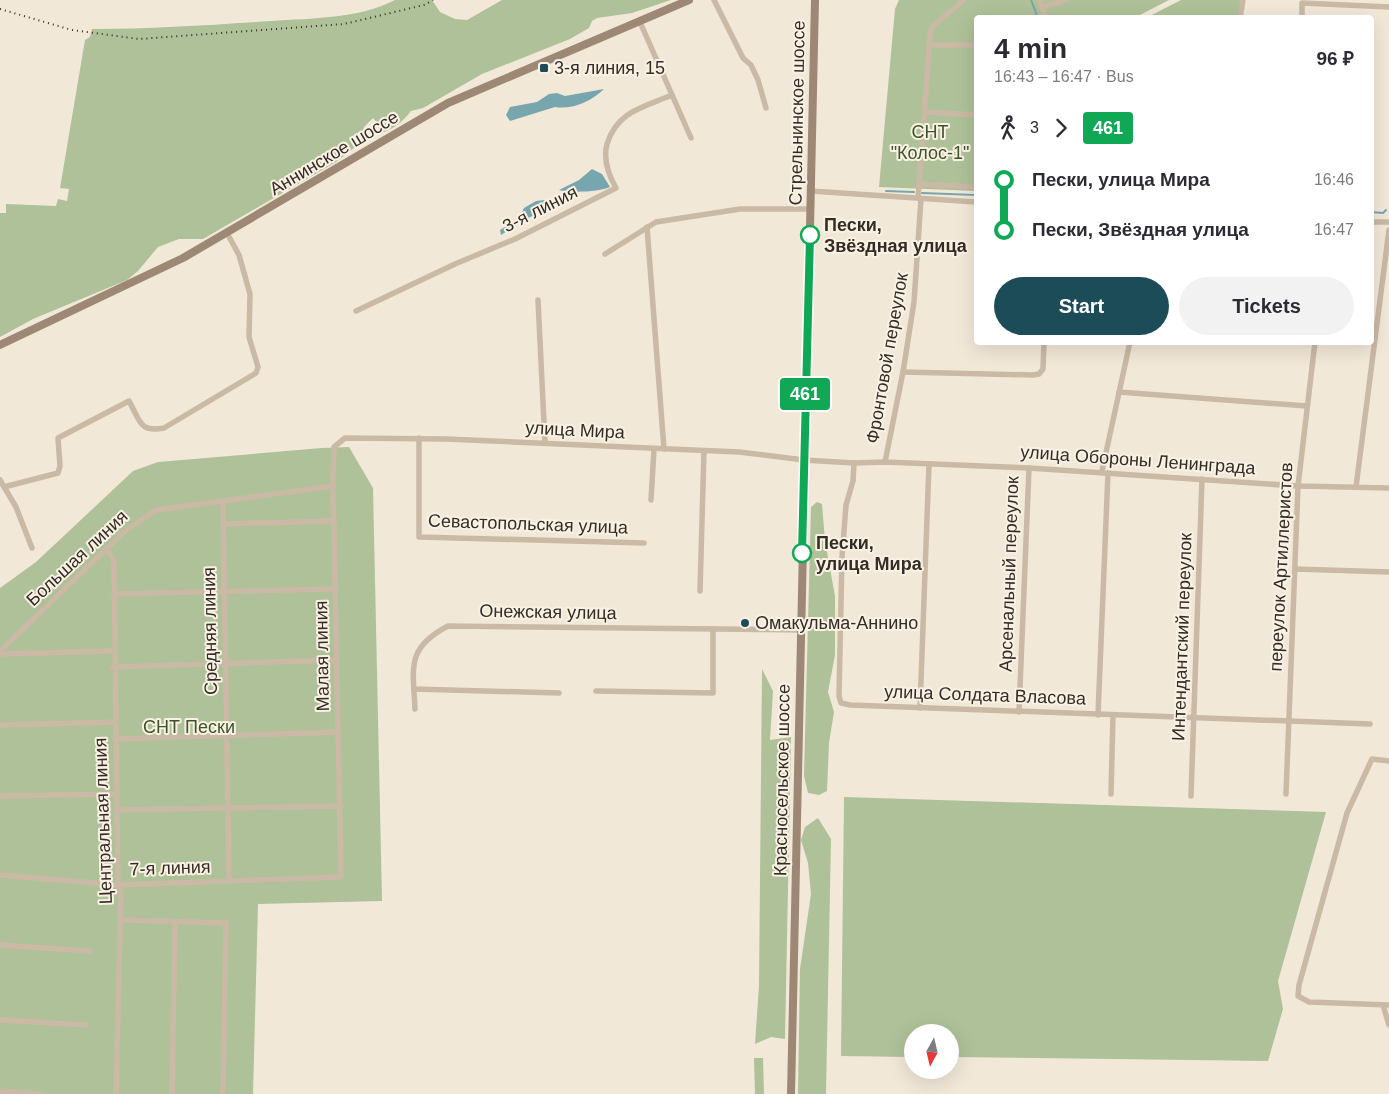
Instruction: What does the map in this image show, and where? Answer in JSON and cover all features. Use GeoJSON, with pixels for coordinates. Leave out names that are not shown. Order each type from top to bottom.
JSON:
{"type":"FeatureCollection","features":[{"type":"Feature","properties":{"kind":"main road","name":"Аннинское шоссе"},"geometry":{"type":"LineString","coordinates":[[0,345],[183,258],[448,103],[689,0]]}},
{"type":"Feature","properties":{"kind":"main road","name":"Стрельнинское шоссе"},"geometry":{"type":"LineString","coordinates":[[804,463],[815,0]]}},
{"type":"Feature","properties":{"kind":"main road","name":"Красносельское шоссе"},"geometry":{"type":"LineString","coordinates":[[791,1094],[804,463]]}},
{"type":"Feature","properties":{"kind":"street"},"geometry":{"type":"LineString","coordinates":[[714,0],[743,58],[751,65],[758,80],[766,108]]}},
{"type":"Feature","properties":{"kind":"street","name":"Фронтовой переулок"},"geometry":{"type":"LineString","coordinates":[[885,462],[903,372],[914,302],[920,198],[919,184],[929,45],[932,27],[964,0]]}},
{"type":"Feature","properties":{"kind":"street"},"geometry":{"type":"LineString","coordinates":[[1040,0],[1044,7],[1045,15]]}},
{"type":"Feature","properties":{"kind":"street"},"geometry":{"type":"LineString","coordinates":[[1044,7],[1066,0]]}},
{"type":"Feature","properties":{"kind":"street"},"geometry":{"type":"LineString","coordinates":[[1240,15],[1243,0]]}},
{"type":"Feature","properties":{"kind":"street"},"geometry":{"type":"LineString","coordinates":[[1302,15],[1302,3],[1389,7]]}},
{"type":"Feature","properties":{"kind":"street"},"geometry":{"type":"LineString","coordinates":[[640,22],[691,138]]}},
{"type":"Feature","properties":{"kind":"street"},"geometry":{"type":"LineString","coordinates":[[929,45],[974,45]]}},
{"type":"Feature","properties":{"kind":"street","name":"3-я линия"},"geometry":{"type":"LineString","coordinates":[[356,310],[454,264],[515,239],[616,188],[606,165],[605,151],[615,124],[628,114],[672,95]]}},
{"type":"Feature","properties":{"kind":"street"},"geometry":{"type":"LineString","coordinates":[[924,112],[974,115]]}},
{"type":"Feature","properties":{"kind":"street"},"geometry":{"type":"LineString","coordinates":[[919,184],[974,187]]}},
{"type":"Feature","properties":{"kind":"street"},"geometry":{"type":"LineString","coordinates":[[811,191],[974,202]]}},
{"type":"Feature","properties":{"kind":"street"},"geometry":{"type":"LineString","coordinates":[[605,254],[656,222],[740,209],[810,209]]}},
{"type":"Feature","properties":{"kind":"street"},"geometry":{"type":"LineString","coordinates":[[1374,222],[1389,222]]}},
{"type":"Feature","properties":{"kind":"street"},"geometry":{"type":"LineString","coordinates":[[647,227],[664,449]]}},
{"type":"Feature","properties":{"kind":"street"},"geometry":{"type":"LineString","coordinates":[[1356,487],[1389,230]]}},
{"type":"Feature","properties":{"kind":"street"},"geometry":{"type":"LineString","coordinates":[[4,487],[58,473],[60,466],[58,438],[129,401],[144,427],[151,431],[164,428],[256,373],[258,366],[249,336],[250,294],[239,255],[227,233]]}},
{"type":"Feature","properties":{"kind":"street"},"geometry":{"type":"LineString","coordinates":[[538,300],[545,443]]}},
{"type":"Feature","properties":{"kind":"street"},"geometry":{"type":"LineString","coordinates":[[903,372],[1033,376],[1039,374],[1043,369],[1044,345]]}},
{"type":"Feature","properties":{"kind":"street"},"geometry":{"type":"LineString","coordinates":[[1098,714],[1105,472],[1129,345]]}},
{"type":"Feature","properties":{"kind":"street","name":"переулок Артиллеристов"},"geometry":{"type":"LineString","coordinates":[[1286,794],[1298,486],[1315,345]]}},
{"type":"Feature","properties":{"kind":"street"},"geometry":{"type":"LineString","coordinates":[[1119,392],[1307,406]]}},
{"type":"Feature","properties":{"kind":"street","name":"улица Мира"},"geometry":{"type":"LineString","coordinates":[[345,438],[419,438],[654,448],[704,451],[804,463],[854,463]]}},
{"type":"Feature","properties":{"kind":"street","name":"Малая линия"},"geometry":{"type":"LineString","coordinates":[[341,877],[333,486],[334,447],[345,438]]}},
{"type":"Feature","properties":{"kind":"street","name":"Севастопольская улица"},"geometry":{"type":"LineString","coordinates":[[419,438],[419,537],[644,543]]}},
{"type":"Feature","properties":{"kind":"street"},"geometry":{"type":"LineString","coordinates":[[651,500],[654,448]]}},
{"type":"Feature","properties":{"kind":"street"},"geometry":{"type":"LineString","coordinates":[[700,591],[704,451]]}},
{"type":"Feature","properties":{"kind":"street","name":"улица Обороны Ленинграда"},"geometry":{"type":"LineString","coordinates":[[854,463],[885,462],[1029,468],[1298,486],[1389,488]]}},
{"type":"Feature","properties":{"kind":"street","name":"улица Солдата Власова"},"geometry":{"type":"LineString","coordinates":[[854,463],[853,481],[846,505],[842,557],[839,696],[841,703],[850,706],[1370,724]]}},
{"type":"Feature","properties":{"kind":"street"},"geometry":{"type":"LineString","coordinates":[[920,708],[929,464]]}},
{"type":"Feature","properties":{"kind":"street","name":"Арсенальный переулок"},"geometry":{"type":"LineString","coordinates":[[1019,712],[1029,468]]}},
{"type":"Feature","properties":{"kind":"street","name":"Интендантский переулок"},"geometry":{"type":"LineString","coordinates":[[1191,796],[1202,479]]}},
{"type":"Feature","properties":{"kind":"street"},"geometry":{"type":"LineString","coordinates":[[0,480],[16,508],[32,548]]}},
{"type":"Feature","properties":{"kind":"street","name":"Большая линия"},"geometry":{"type":"LineString","coordinates":[[0,652],[125,531],[156,510],[333,486]]}},
{"type":"Feature","properties":{"kind":"street","name":"Средняя линия"},"geometry":{"type":"LineString","coordinates":[[223,501],[229,881]]}},
{"type":"Feature","properties":{"kind":"street"},"geometry":{"type":"LineString","coordinates":[[224,524],[334,521]]}},
{"type":"Feature","properties":{"kind":"street","name":"Центральная линия"},"geometry":{"type":"LineString","coordinates":[[107,548],[114,561],[113,667],[116,810],[118,885],[121,892],[116,1094]]}},
{"type":"Feature","properties":{"kind":"street"},"geometry":{"type":"LineString","coordinates":[[1295,569],[1389,572]]}},
{"type":"Feature","properties":{"kind":"street"},"geometry":{"type":"LineString","coordinates":[[114,594],[336,589]]}},
{"type":"Feature","properties":{"kind":"street","name":"Онежская улица"},"geometry":{"type":"LineString","coordinates":[[415,709],[414,660],[418,648],[434,634],[448,626],[800,630]]}},
{"type":"Feature","properties":{"kind":"street"},"geometry":{"type":"LineString","coordinates":[[596,691],[713,693],[713,629]]}},
{"type":"Feature","properties":{"kind":"street"},"geometry":{"type":"LineString","coordinates":[[0,652],[113,651]]}},
{"type":"Feature","properties":{"kind":"street"},"geometry":{"type":"LineString","coordinates":[[113,667],[338,660]]}},
{"type":"Feature","properties":{"kind":"street"},"geometry":{"type":"LineString","coordinates":[[414,689],[516,690],[524,693],[559,694]]}},
{"type":"Feature","properties":{"kind":"street"},"geometry":{"type":"LineString","coordinates":[[1111,794],[1113,715]]}},
{"type":"Feature","properties":{"kind":"street"},"geometry":{"type":"LineString","coordinates":[[0,725],[115,722]]}},
{"type":"Feature","properties":{"kind":"street"},"geometry":{"type":"LineString","coordinates":[[115,739],[339,732]]}},
{"type":"Feature","properties":{"kind":"street"},"geometry":{"type":"LineString","coordinates":[[1389,761],[1372,759],[1347,814],[1299,985],[1298,996],[1309,1002],[1386,1005],[1389,1025]]}},
{"type":"Feature","properties":{"kind":"street"},"geometry":{"type":"LineString","coordinates":[[0,796],[116,794]]}},
{"type":"Feature","properties":{"kind":"street"},"geometry":{"type":"LineString","coordinates":[[116,810],[341,806]]}},
{"type":"Feature","properties":{"kind":"street","name":"7-я линия"},"geometry":{"type":"LineString","coordinates":[[0,875],[118,885],[341,877]]}},
{"type":"Feature","properties":{"kind":"street"},"geometry":{"type":"LineString","coordinates":[[120,920],[226,922],[222,1094]]}},
{"type":"Feature","properties":{"kind":"street"},"geometry":{"type":"LineString","coordinates":[[172,1094],[175,921]]}},
{"type":"Feature","properties":{"kind":"street"},"geometry":{"type":"LineString","coordinates":[[0,945],[90,951]]}},
{"type":"Feature","properties":{"kind":"street"},"geometry":{"type":"LineString","coordinates":[[0,1020],[86,1025]]}},
{"type":"Feature","properties":{"kind":"street"},"geometry":{"type":"LineString","coordinates":[[0,1091],[41,1094]]}},
{"type":"Feature","properties":{"kind":"green space"},"geometry":{"type":"Polygon","coordinates":[[[395,0],[432,0],[440,12],[455,19],[467,20],[502,0],[671,0],[632,13],[597,18],[592,21],[589,28],[570,39],[482,74],[423,108],[411,111],[396,126],[378,134],[378,124],[373,118],[364,127],[359,144],[336,162],[203,239],[179,239],[158,247],[138,271],[127,280],[33,319],[0,337],[0,213],[6,213],[6,204],[56,206],[58,199],[67,201],[69,189],[60,188],[85,40],[90,37],[92,29],[182,27],[318,18],[366,11],[395,0]]]}},
{"type":"Feature","properties":{"kind":"green space","name":"СНТ \"Колос-1\""},"geometry":{"type":"Polygon","coordinates":[[[899,0],[1169,0],[1140,15],[974,15],[974,191],[879,187],[895,9],[899,0]]]}},
{"type":"Feature","properties":{"kind":"green space"},"geometry":{"type":"Polygon","coordinates":[[[1181,0],[1241,0],[1238,15],[1152,15],[1181,0]]]}},
{"type":"Feature","properties":{"kind":"green space","name":"СНТ Пески"},"geometry":{"type":"Polygon","coordinates":[[[349,447],[373,488],[382,901],[258,904],[253,1094],[0,1094],[0,588],[36,562],[133,471],[158,462],[349,447]]]}},
{"type":"Feature","properties":{"kind":"green space"},"geometry":{"type":"Polygon","coordinates":[[[817,502],[822,504],[825,541],[835,596],[835,655],[828,692],[834,712],[829,743],[827,791],[819,795],[808,793],[804,776],[811,507],[817,502]]]}},
{"type":"Feature","properties":{"kind":"green space"},"geometry":{"type":"Polygon","coordinates":[[[762,669],[773,691],[770,740],[791,737],[785,1039],[771,1037],[755,1044],[759,986],[762,669]]]}},
{"type":"Feature","properties":{"kind":"green space"},"geometry":{"type":"Polygon","coordinates":[[[844,797],[1326,812],[1278,981],[1283,1009],[1268,1061],[959,1057],[959,1024],[904,1024],[904,1057],[841,1056],[844,797]]]}},
{"type":"Feature","properties":{"kind":"green space"},"geometry":{"type":"Polygon","coordinates":[[[818,818],[831,839],[826,1094],[798,1094],[800,969],[811,894],[808,863],[801,840],[805,827],[818,818]]]}},
{"type":"Feature","properties":{"kind":"green space"},"geometry":{"type":"Polygon","coordinates":[[[754,1058],[763,1058],[764,1094],[755,1094],[754,1058]]]}},
{"type":"Feature","properties":{"kind":"water"},"geometry":{"type":"Polygon","coordinates":[[[604,89],[588,101],[575,106],[555,107],[510,121],[506,115],[510,107],[537,102],[549,94],[557,93],[565,96],[604,89]]]}},
{"type":"Feature","properties":{"kind":"water"},"geometry":{"type":"Polygon","coordinates":[[[592,169],[602,174],[610,187],[585,192],[559,190],[579,180],[592,169]]]}},
{"type":"Feature","properties":{"kind":"water"},"geometry":{"type":"Polygon","coordinates":[[[545,200],[553,207],[528,218],[501,235],[500,230],[519,218],[524,208],[536,201],[545,200]]]}},
{"type":"Feature","properties":{"kind":"waterway"},"geometry":{"type":"LineString","coordinates":[[1031,0],[1037,15]]}},
{"type":"Feature","properties":{"kind":"waterway"},"geometry":{"type":"LineString","coordinates":[[886,191],[914,192]]}},
{"type":"Feature","properties":{"kind":"waterway"},"geometry":{"type":"LineString","coordinates":[[922,193],[974,195]]}},
{"type":"Feature","properties":{"kind":"waterway"},"geometry":{"type":"LineString","coordinates":[[1374,212],[1383,213],[1386,210]]}},
{"type":"Feature","properties":{"kind":"railway"},"geometry":{"type":"LineString","coordinates":[[0,9],[72,30],[139,39],[344,24],[424,5],[433,0]]}},
{"type":"Feature","properties":{"kind":"bus line","name":"461"},"geometry":{"type":"LineString","coordinates":[[802,553],[810,235]]}},
{"type":"Feature","properties":{"kind":"place","name":"3-я линия, 15"},"geometry":{"type":"Point","coordinates":[544,68]}},
{"type":"Feature","properties":{"kind":"place","name":"Пески, Звёздная улица"},"geometry":{"type":"Point","coordinates":[810,235]}},
{"type":"Feature","properties":{"kind":"place","name":"Пески, улица Мира"},"geometry":{"type":"Point","coordinates":[802,553]}},
{"type":"Feature","properties":{"kind":"place","name":"Омакульма-Аннино"},"geometry":{"type":"Point","coordinates":[745,623]}}]}
